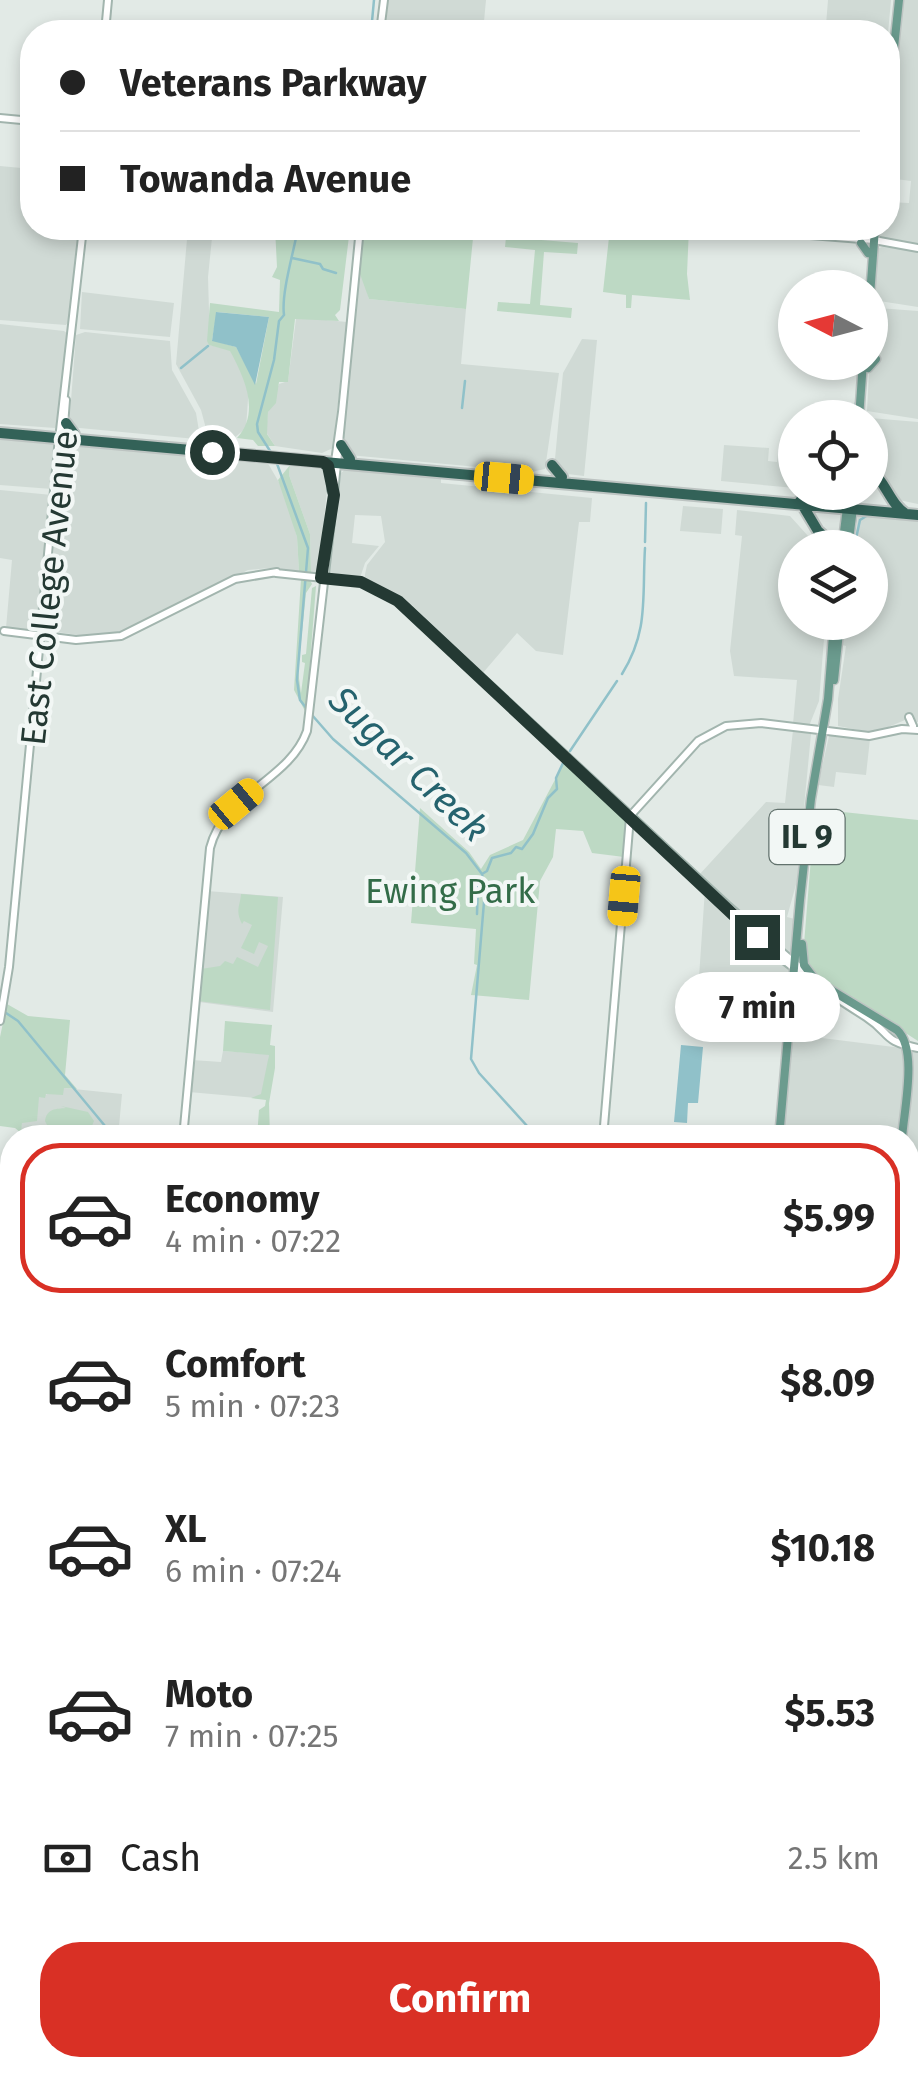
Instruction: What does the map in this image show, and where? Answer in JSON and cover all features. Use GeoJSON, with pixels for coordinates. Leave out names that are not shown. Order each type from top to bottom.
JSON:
{"type":"FeatureCollection","features":[{"type":"Feature","properties":{"kind":"highway"},"geometry":{"type":"LineString","coordinates":[[0,430],[562,477],[778,500]]}},
{"type":"Feature","properties":{"kind":"highway"},"geometry":{"type":"LineString","coordinates":[[191,447],[203,435],[215,450]]}},
{"type":"Feature","properties":{"kind":"highway"},"geometry":{"type":"LineString","coordinates":[[191,447],[202,461],[215,450]]}},
{"type":"Feature","properties":{"kind":"highway"},"geometry":{"type":"LineString","coordinates":[[337,460],[778,500]]}},
{"type":"Feature","properties":{"kind":"highway"},"geometry":{"type":"LineString","coordinates":[[539,475],[550,466],[562,477]]}},
{"type":"Feature","properties":{"kind":"highway"},"geometry":{"type":"LineString","coordinates":[[888,484],[909,511]]}},
{"type":"Feature","properties":{"kind":"main road","name":"East College Avenue"},"geometry":{"type":"LineString","coordinates":[[1,1014],[82,240]]}},
{"type":"Feature","properties":{"kind":"main road"},"geometry":{"type":"LineString","coordinates":[[184,1125],[212,839],[231,808],[296,752],[304,741],[309,721],[359,240]]}},
{"type":"Feature","properties":{"kind":"main road"},"geometry":{"type":"LineString","coordinates":[[872,240],[918,248]]}},
{"type":"Feature","properties":{"kind":"main road"},"geometry":{"type":"LineString","coordinates":[[868,270],[872,240]]}},
{"type":"Feature","properties":{"kind":"main road"},"geometry":{"type":"LineString","coordinates":[[871,270],[872,240]]}},
{"type":"Feature","properties":{"kind":"main road"},"geometry":{"type":"LineString","coordinates":[[64,329],[72,340]]}},
{"type":"Feature","properties":{"kind":"main road","name":"East College Avenue"},"geometry":{"type":"LineString","coordinates":[[42,635],[62,436]]}},
{"type":"Feature","properties":{"kind":"main road"},"geometry":{"type":"LineString","coordinates":[[50,538],[52,560]]}},
{"type":"Feature","properties":{"kind":"main road"},"geometry":{"type":"LineString","coordinates":[[2,631],[114,638],[134,632],[235,579],[276,572],[361,582],[398,601],[792,967],[897,1030],[913,1047],[904,1125]]}},
{"type":"Feature","properties":{"kind":"main road","name":"IL 9"},"geometry":{"type":"LineString","coordinates":[[825,731],[835,640]]}},
{"type":"Feature","properties":{"kind":"main road","name":"IL 9"},"geometry":{"type":"LineString","coordinates":[[780,1125],[792,967],[799,947],[812,816],[837,640]]}},
{"type":"Feature","properties":{"kind":"main road"},"geometry":{"type":"LineString","coordinates":[[909,717],[916,727]]}},
{"type":"Feature","properties":{"kind":"main road"},"geometry":{"type":"LineString","coordinates":[[604,1125],[628,833],[631,816],[638,806],[698,741],[717,729],[745,722],[850,734],[886,734],[896,726],[916,727]]}},
{"type":"Feature","properties":{"kind":"main road"},"geometry":{"type":"LineString","coordinates":[[623,808],[638,806]]}},
{"type":"Feature","properties":{"kind":"main road"},"geometry":{"type":"LineString","coordinates":[[628,833],[632,825],[640,824]]}},
{"type":"Feature","properties":{"kind":"main road","name":"IL 9"},"geometry":{"type":"LineString","coordinates":[[799,947],[804,966],[816,981]]}},
{"type":"Feature","properties":{"kind":"main road"},"geometry":{"type":"LineString","coordinates":[[792,967],[844,1001]]}},
{"type":"Feature","properties":{"kind":"shaded area"},"geometry":{"type":"Polygon","coordinates":[[[388,0],[486,0],[484,20],[386,20],[388,0]]]}},
{"type":"Feature","properties":{"kind":"shaded area"},"geometry":{"type":"Polygon","coordinates":[[[828,0],[891,0],[889,20],[826,20],[828,0]]]}},
{"type":"Feature","properties":{"kind":"shaded area"},"geometry":{"type":"Polygon","coordinates":[[[901,0],[918,0],[918,245],[896,240],[900,240],[900,203],[909,203],[911,181],[900,180],[901,0]]]}},
{"type":"Feature","properties":{"kind":"shaded area"},"geometry":{"type":"Polygon","coordinates":[[[0,166],[20,168],[20,240],[78,240],[66,325],[0,320],[0,166]]]}},
{"type":"Feature","properties":{"kind":"shaded area"},"geometry":{"type":"Polygon","coordinates":[[[187,240],[212,240],[208,277],[210,345],[230,350],[249,385],[246,428],[233,439],[208,436],[201,410],[176,364],[187,240]]]}},
{"type":"Feature","properties":{"kind":"shaded area"},"geometry":{"type":"Polygon","coordinates":[[[877,249],[918,251],[918,307],[888,302],[888,270],[875,270],[877,249]]]}},
{"type":"Feature","properties":{"kind":"shaded area"},"geometry":{"type":"Polygon","coordinates":[[[358,274],[362,274],[369,299],[466,309],[461,364],[559,373],[545,469],[531,472],[349,455],[343,448],[358,274]]]}},
{"type":"Feature","properties":{"kind":"shaded area"},"geometry":{"type":"Polygon","coordinates":[[[82,292],[174,303],[170,337],[80,329],[82,292]]]}},
{"type":"Feature","properties":{"kind":"shaded area"},"geometry":{"type":"Polygon","coordinates":[[[888,309],[918,311],[918,419],[888,414],[888,400],[868,400],[869,380],[888,380],[888,309]]]}},
{"type":"Feature","properties":{"kind":"shaded area"},"geometry":{"type":"Polygon","coordinates":[[[296,319],[347,322],[333,448],[322,453],[275,446],[266,432],[268,412],[279,384],[288,381],[296,319]]]}},
{"type":"Feature","properties":{"kind":"shaded area"},"geometry":{"type":"Polygon","coordinates":[[[0,324],[68,334],[55,428],[0,424],[0,324]]]}},
{"type":"Feature","properties":{"kind":"shaded area"},"geometry":{"type":"Polygon","coordinates":[[[85,332],[170,341],[172,370],[196,413],[196,439],[69,427],[76,335],[85,332]]]}},
{"type":"Feature","properties":{"kind":"shaded area"},"geometry":{"type":"Polygon","coordinates":[[[582,339],[597,340],[584,476],[559,473],[555,468],[563,373],[582,339]]]}},
{"type":"Feature","properties":{"kind":"shaded area"},"geometry":{"type":"Polygon","coordinates":[[[888,420],[918,422],[918,504],[899,500],[888,482],[888,420]]]}},
{"type":"Feature","properties":{"kind":"shaded area"},"geometry":{"type":"Polygon","coordinates":[[[0,436],[53,442],[56,449],[52,489],[0,485],[0,436]]]}},
{"type":"Feature","properties":{"kind":"shaded area"},"geometry":{"type":"Polygon","coordinates":[[[69,444],[266,460],[284,491],[297,537],[299,572],[248,570],[123,634],[85,636],[50,631],[46,627],[60,486],[69,444]]]}},
{"type":"Feature","properties":{"kind":"shaded area"},"geometry":{"type":"Polygon","coordinates":[[[724,445],[769,448],[768,461],[777,462],[778,454],[778,486],[721,481],[724,445]]]}},
{"type":"Feature","properties":{"kind":"shaded area"},"geometry":{"type":"Polygon","coordinates":[[[290,465],[329,469],[319,572],[311,572],[310,534],[289,475],[290,465]]]}},
{"type":"Feature","properties":{"kind":"shaded area"},"geometry":{"type":"Polygon","coordinates":[[[348,467],[441,475],[441,483],[592,498],[590,522],[579,522],[563,655],[536,651],[517,633],[482,674],[396,596],[364,579],[367,565],[385,542],[381,516],[355,515],[352,543],[379,546],[365,563],[360,578],[327,572],[341,473],[348,467]]]}},
{"type":"Feature","properties":{"kind":"shaded area"},"geometry":{"type":"Polygon","coordinates":[[[0,490],[52,495],[35,631],[6,628],[12,560],[0,558],[0,490]]]}},
{"type":"Feature","properties":{"kind":"shaded area"},"geometry":{"type":"Polygon","coordinates":[[[683,506],[723,509],[721,534],[680,531],[683,506]]]}},
{"type":"Feature","properties":{"kind":"shaded area"},"geometry":{"type":"Polygon","coordinates":[[[737,510],[790,516],[803,530],[778,530],[778,640],[824,640],[819,701],[809,726],[793,724],[797,680],[734,676],[730,651],[742,536],[735,535],[737,510]]]}},
{"type":"Feature","properties":{"kind":"shaded area"},"geometry":{"type":"Polygon","coordinates":[[[858,516],[918,521],[918,722],[905,720],[874,733],[838,726],[846,646],[842,645],[843,640],[888,640],[888,530],[856,530],[858,516]]]}},
{"type":"Feature","properties":{"kind":"shaded area"},"geometry":{"type":"Polygon","coordinates":[[[793,730],[811,734],[797,881],[787,917],[795,919],[793,949],[788,956],[699,875],[766,802],[785,803],[793,730]]]}},
{"type":"Feature","properties":{"kind":"shaded area"},"geometry":{"type":"Polygon","coordinates":[[[829,736],[870,739],[866,775],[836,772],[834,787],[818,785],[829,736]]]}},
{"type":"Feature","properties":{"kind":"shaded area"},"geometry":{"type":"Polygon","coordinates":[[[705,889],[788,967],[791,996],[698,992],[705,889]]]}},
{"type":"Feature","properties":{"kind":"shaded area"},"geometry":{"type":"Polygon","coordinates":[[[207,891],[283,897],[273,1012],[199,1002],[207,891]]]}},
{"type":"Feature","properties":{"kind":"shaded area"},"geometry":{"type":"Polygon","coordinates":[[[790,1034],[918,1050],[918,1125],[782,1125],[790,1034]]]}},
{"type":"Feature","properties":{"kind":"shaded area"},"geometry":{"type":"Polygon","coordinates":[[[223,1051],[269,1054],[266,1099],[189,1092],[192,1060],[221,1062],[223,1051]]]}},
{"type":"Feature","properties":{"kind":"shaded area"},"geometry":{"type":"Polygon","coordinates":[[[64,1088],[122,1094],[119,1125],[22,1125],[39,1097],[64,1088]]]}},
{"type":"Feature","properties":{"kind":"green space"},"geometry":{"type":"Polygon","coordinates":[[[276,240],[349,240],[340,310],[335,315],[339,321],[295,319],[288,382],[279,382],[276,403],[268,412],[267,434],[275,446],[258,446],[253,440],[237,438],[248,417],[248,394],[230,351],[207,341],[210,303],[279,312],[280,280],[272,277],[277,267],[276,240]],[[217,312],[212,340],[236,347],[256,384],[269,317],[217,312]]]}},
{"type":"Feature","properties":{"kind":"green space"},"geometry":{"type":"Polygon","coordinates":[[[363,240],[473,240],[466,309],[369,299],[360,274],[363,240]]]}},
{"type":"Feature","properties":{"kind":"green space"},"geometry":{"type":"Polygon","coordinates":[[[506,240],[578,243],[577,254],[544,252],[540,305],[572,308],[571,318],[497,311],[498,302],[530,304],[535,250],[505,247],[506,240]]]}},
{"type":"Feature","properties":{"kind":"green space"},"geometry":{"type":"Polygon","coordinates":[[[609,240],[688,240],[690,300],[632,295],[631,308],[626,308],[626,295],[603,292],[609,240]]]}},
{"type":"Feature","properties":{"kind":"green space"},"geometry":{"type":"Polygon","coordinates":[[[290,465],[289,475],[310,534],[311,572],[299,572],[297,537],[278,480],[290,465]]]}},
{"type":"Feature","properties":{"kind":"green space"},"geometry":{"type":"Polygon","coordinates":[[[301,579],[312,584],[306,593],[298,671],[301,693],[305,663],[302,655],[306,654],[312,588],[316,586],[306,713],[294,690],[301,579]]]}},
{"type":"Feature","properties":{"kind":"green space","name":"Ewing Park"},"geometry":{"type":"Polygon","coordinates":[[[566,759],[627,816],[624,857],[592,853],[583,831],[556,829],[553,857],[540,881],[529,1000],[471,995],[477,965],[476,929],[411,923],[420,808],[469,852],[481,869],[490,855],[523,840],[566,759]]]}},
{"type":"Feature","properties":{"kind":"green space"},"geometry":{"type":"Polygon","coordinates":[[[815,809],[918,820],[918,1041],[817,976],[808,966],[804,944],[815,809]]]}},
{"type":"Feature","properties":{"kind":"green space"},"geometry":{"type":"Polygon","coordinates":[[[241,894],[278,897],[270,1010],[198,1001],[201,969],[220,966],[225,961],[233,964],[237,957],[258,967],[268,946],[259,942],[254,954],[241,948],[252,925],[244,921],[242,924],[240,919],[241,894]]]}},
{"type":"Feature","properties":{"kind":"green space"},"geometry":{"type":"Polygon","coordinates":[[[7,1004],[28,1016],[70,1020],[65,1075],[77,1089],[64,1088],[63,1095],[39,1097],[37,1121],[0,1125],[0,1037],[7,1004]]]}},
{"type":"Feature","properties":{"kind":"green space"},"geometry":{"type":"Polygon","coordinates":[[[225,1021],[272,1025],[270,1045],[275,1046],[275,1068],[270,1125],[258,1125],[259,1110],[266,1100],[251,1098],[261,1094],[269,1055],[223,1051],[225,1021]]]}},
{"type":"Feature","properties":{"kind":"green space"},"geometry":{"type":"Polygon","coordinates":[[[61,1106],[88,1112],[92,1125],[47,1125],[45,1121],[52,1110],[66,1108],[61,1106]]]}},
{"type":"Feature","properties":{"kind":"water"},"geometry":{"type":"Polygon","coordinates":[[[216,312],[269,317],[255,385],[236,347],[212,341],[216,312]]]}},
{"type":"Feature","properties":{"kind":"water"},"geometry":{"type":"Polygon","coordinates":[[[681,1045],[703,1047],[698,1103],[688,1103],[687,1123],[674,1122],[681,1045]]]}},
{"type":"Feature","properties":{"kind":"waterway","name":"Sugar Creek"},"geometry":{"type":"LineString","coordinates":[[372,20],[374,0]]}},
{"type":"Feature","properties":{"kind":"waterway","name":"Sugar Creek"},"geometry":{"type":"LineString","coordinates":[[272,454],[257,424],[274,360],[279,321],[284,315],[295,240]]}},
{"type":"Feature","properties":{"kind":"waterway"},"geometry":{"type":"LineString","coordinates":[[292,258],[320,264],[336,273]]}},
{"type":"Feature","properties":{"kind":"waterway"},"geometry":{"type":"LineString","coordinates":[[181,368],[208,346]]}},
{"type":"Feature","properties":{"kind":"waterway"},"geometry":{"type":"LineString","coordinates":[[462,408],[465,381]]}},
{"type":"Feature","properties":{"kind":"waterway","name":"Sugar Creek"},"geometry":{"type":"LineString","coordinates":[[276,461],[308,548],[297,680],[300,700],[307,709]]}},
{"type":"Feature","properties":{"kind":"waterway","name":"Sugar Creek"},"geometry":{"type":"LineString","coordinates":[[645,542],[646,503]]}},
{"type":"Feature","properties":{"kind":"waterway"},"geometry":{"type":"LineString","coordinates":[[858,530],[860,520],[868,515]]}},
{"type":"Feature","properties":{"kind":"waterway","name":"Sugar Creek"},"geometry":{"type":"LineString","coordinates":[[622,674],[640,628],[645,548]]}},
{"type":"Feature","properties":{"kind":"waterway","name":"Sugar Creek"},"geometry":{"type":"LineString","coordinates":[[570,751],[617,681]]}},
{"type":"Feature","properties":{"kind":"waterway","name":"Sugar Creek"},"geometry":{"type":"LineString","coordinates":[[312,715],[333,739],[466,853],[482,874],[485,890],[471,1059],[526,1125]]}},
{"type":"Feature","properties":{"kind":"waterway","name":"Sugar Creek"},"geometry":{"type":"LineString","coordinates":[[482,874],[492,858],[511,853],[516,847],[522,849],[533,834],[548,798],[557,789],[556,778],[564,761]]}},
{"type":"Feature","properties":{"kind":"waterway"},"geometry":{"type":"LineString","coordinates":[[477,914],[478,881]]}},
{"type":"Feature","properties":{"kind":"waterway"},"geometry":{"type":"LineString","coordinates":[[6,1013],[18,1021],[104,1125]]}},
{"type":"Feature","properties":{"kind":"route"},"geometry":{"type":"LineString","coordinates":[[212,452],[323,462],[328,466],[334,495],[321,578],[361,582],[398,601],[757,937]]}}]}
